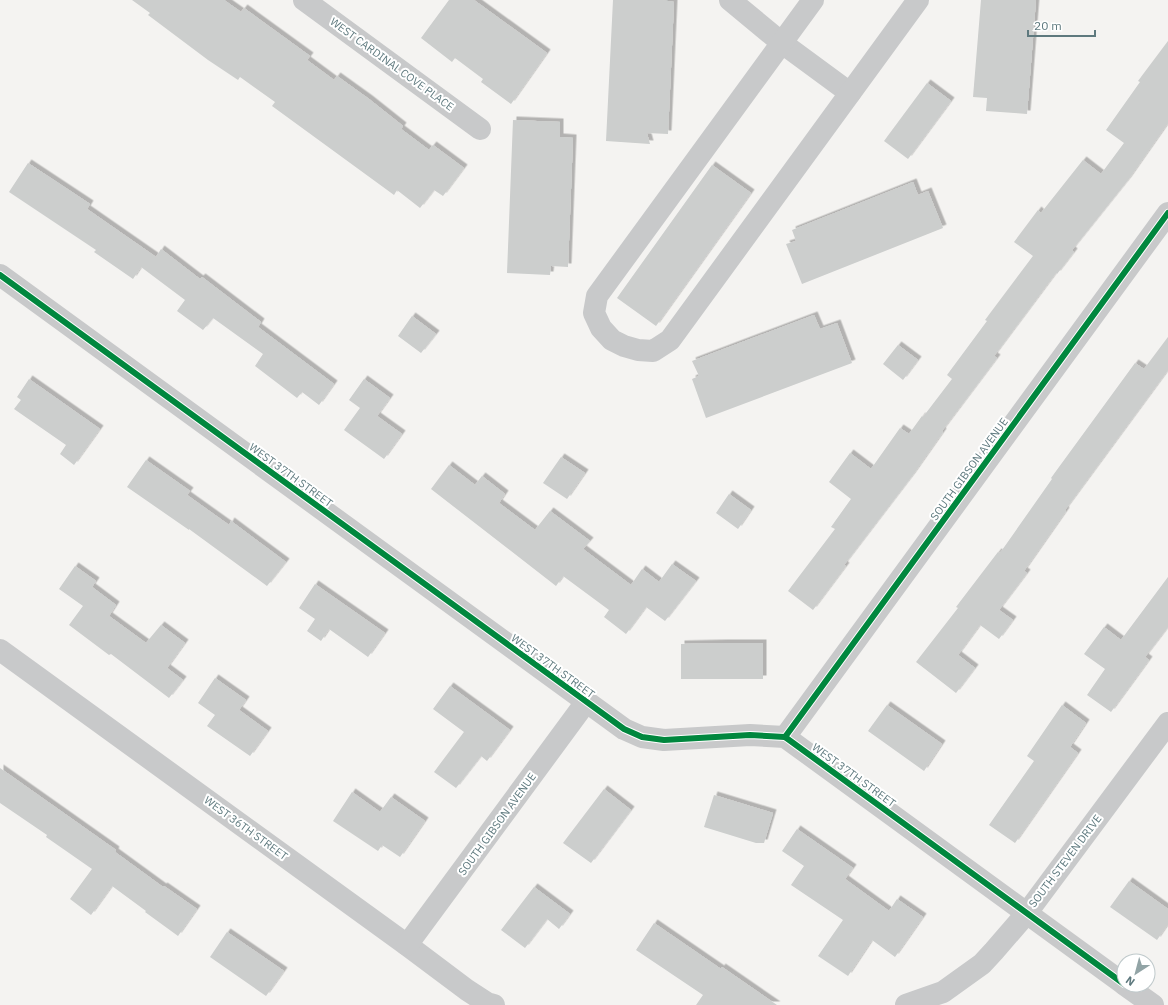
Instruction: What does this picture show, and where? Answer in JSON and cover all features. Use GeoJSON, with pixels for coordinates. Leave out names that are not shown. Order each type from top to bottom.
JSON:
{"type":"FeatureCollection","features":[{"type":"Feature","properties":{"kind":"street","name":"WEST CARDINAL COVE PLACE"},"geometry":{"type":"LineString","coordinates":[[304,0],[480,129]]}},
{"type":"Feature","properties":{"kind":"street"},"geometry":{"type":"LineString","coordinates":[[730,0],[782,43],[850,93]]}},
{"type":"Feature","properties":{"kind":"street"},"geometry":{"type":"LineString","coordinates":[[813,0],[597,296],[594,312],[601,328],[612,340],[624,346],[638,350],[653,351],[670,340],[918,0]]}},
{"type":"Feature","properties":{"kind":"street","name":"SOUTH GIBSON AVENUE"},"geometry":{"type":"LineString","coordinates":[[785,737],[1168,213]]}},
{"type":"Feature","properties":{"kind":"street","name":"WEST 37TH STREET"},"geometry":{"type":"LineString","coordinates":[[0,275],[624,729],[642,737],[664,740],[750,735],[785,737],[1116,979]]}},
{"type":"Feature","properties":{"kind":"street","name":"WEST 36TH STREET"},"geometry":{"type":"LineString","coordinates":[[0,650],[408,945],[467,990],[487,1003],[494,1005]]}},
{"type":"Feature","properties":{"kind":"street","name":"SOUTH GIBSON AVENUE"},"geometry":{"type":"LineString","coordinates":[[408,945],[586,702]]}},
{"type":"Feature","properties":{"kind":"street","name":"SOUTH STEVEN DRIVE"},"geometry":{"type":"LineString","coordinates":[[906,1005],[943,992],[962,980],[986,960],[1026,914],[1168,723]]}},
{"type":"Feature","properties":{"kind":"street","name":"WEST 37TH STREET"},"geometry":{"type":"LineString","coordinates":[[1136,993],[1153,1005]]}},
{"type":"Feature","properties":{"kind":"building"},"geometry":{"type":"Polygon","coordinates":[[[132,0],[224,0],[241,12],[244,8],[310,56],[307,60],[334,80],[337,76],[369,99],[403,126],[401,129],[429,150],[433,145],[464,168],[443,196],[434,190],[420,208],[397,190],[394,195],[272,106],[275,102],[240,77],[238,80],[208,60],[148,15],[150,13],[132,0]]]}},
{"type":"Feature","properties":{"kind":"building"},"geometry":{"type":"Polygon","coordinates":[[[449,0],[474,0],[547,53],[511,104],[481,82],[483,79],[455,58],[452,62],[421,38],[449,0]]]}},
{"type":"Feature","properties":{"kind":"building"},"geometry":{"type":"Polygon","coordinates":[[[613,0],[661,0],[674,2],[668,134],[647,133],[650,144],[606,141],[613,0]]]}},
{"type":"Feature","properties":{"kind":"building"},"geometry":{"type":"Polygon","coordinates":[[[981,0],[1036,0],[1027,114],[986,111],[987,98],[973,97],[981,0]]]}},
{"type":"Feature","properties":{"kind":"building"},"geometry":{"type":"Polygon","coordinates":[[[1168,41],[1168,123],[1128,180],[1072,250],[1074,252],[1057,274],[1056,273],[994,356],[997,358],[942,431],[943,432],[912,476],[844,565],[846,566],[813,610],[788,591],[835,529],[831,527],[851,499],[829,482],[850,453],[871,469],[900,428],[909,434],[922,416],[923,417],[952,379],[947,375],[987,321],[985,320],[1033,256],[1014,242],[1038,210],[1041,213],[1083,160],[1101,174],[1124,143],[1106,130],[1140,82],[1138,81],[1168,41]]]}},
{"type":"Feature","properties":{"kind":"building"},"geometry":{"type":"Polygon","coordinates":[[[927,83],[951,101],[908,159],[884,141],[927,83]]]}},
{"type":"Feature","properties":{"kind":"building"},"geometry":{"type":"Polygon","coordinates":[[[513,120],[560,122],[560,137],[573,138],[568,267],[551,266],[550,275],[507,273],[513,120]]]}},
{"type":"Feature","properties":{"kind":"building"},"geometry":{"type":"Polygon","coordinates":[[[28,163],[90,204],[87,209],[156,257],[161,249],[200,279],[202,277],[261,322],[258,327],[334,384],[319,405],[302,392],[297,398],[255,366],[263,354],[213,318],[203,330],[177,311],[185,300],[141,267],[133,279],[94,252],[96,250],[9,192],[28,163]]]}},
{"type":"Feature","properties":{"kind":"building"},"geometry":{"type":"Polygon","coordinates":[[[712,165],[751,193],[656,326],[617,298],[712,165]]]}},
{"type":"Feature","properties":{"kind":"building"},"geometry":{"type":"Polygon","coordinates":[[[913,182],[918,195],[928,191],[943,228],[802,284],[786,244],[796,241],[792,230],[913,182]]]}},
{"type":"Feature","properties":{"kind":"building"},"geometry":{"type":"Polygon","coordinates":[[[814,315],[820,329],[837,323],[852,363],[706,418],[692,379],[699,376],[692,361],[814,315]]]}},
{"type":"Feature","properties":{"kind":"building"},"geometry":{"type":"Polygon","coordinates":[[[412,316],[436,334],[421,353],[398,336],[412,316]]]}},
{"type":"Feature","properties":{"kind":"building"},"geometry":{"type":"Polygon","coordinates":[[[1168,337],[1168,370],[1065,510],[1066,511],[1024,571],[1027,573],[999,610],[1013,620],[999,639],[980,625],[958,655],[975,668],[956,693],[916,662],[958,608],[956,607],[998,552],[1000,553],[1052,479],[1051,478],[1135,363],[1144,369],[1168,337]]]}},
{"type":"Feature","properties":{"kind":"building"},"geometry":{"type":"Polygon","coordinates":[[[898,345],[918,360],[903,380],[883,364],[898,345]]]}},
{"type":"Feature","properties":{"kind":"building"},"geometry":{"type":"Polygon","coordinates":[[[29,379],[100,429],[74,465],[60,454],[66,445],[14,409],[21,400],[17,397],[29,379]]]}},
{"type":"Feature","properties":{"kind":"building"},"geometry":{"type":"Polygon","coordinates":[[[364,379],[390,398],[377,416],[402,434],[384,459],[344,430],[360,408],[349,400],[364,379]]]}},
{"type":"Feature","properties":{"kind":"building"},"geometry":{"type":"Polygon","coordinates":[[[561,457],[585,473],[567,499],[543,483],[561,457]]]}},
{"type":"Feature","properties":{"kind":"building"},"geometry":{"type":"Polygon","coordinates":[[[146,460],[190,491],[187,495],[229,525],[231,521],[286,562],[267,586],[189,529],[127,487],[146,460]]]}},
{"type":"Feature","properties":{"kind":"building"},"geometry":{"type":"Polygon","coordinates":[[[449,465],[475,485],[482,476],[505,494],[499,503],[535,530],[550,511],[590,541],[583,549],[631,585],[642,569],[659,582],[672,564],[696,581],[665,621],[646,607],[626,634],[604,617],[609,610],[563,576],[556,586],[431,489],[449,465]]]}},
{"type":"Feature","properties":{"kind":"building"},"geometry":{"type":"Polygon","coordinates":[[[729,494],[751,510],[738,529],[716,513],[729,494]]]}},
{"type":"Feature","properties":{"kind":"building"},"geometry":{"type":"Polygon","coordinates":[[[75,566],[96,581],[92,587],[116,605],[109,616],[146,643],[161,625],[185,643],[167,668],[183,680],[169,698],[111,654],[109,655],[69,625],[83,606],[59,589],[75,566]]]}},
{"type":"Feature","properties":{"kind":"building"},"geometry":{"type":"Polygon","coordinates":[[[1168,577],[1168,627],[1145,657],[1149,660],[1111,712],[1087,695],[1105,669],[1084,654],[1104,627],[1121,640],[1168,577]]]}},
{"type":"Feature","properties":{"kind":"building"},"geometry":{"type":"Polygon","coordinates":[[[315,584],[385,633],[368,657],[329,629],[321,641],[307,631],[315,619],[299,608],[315,584]]]}},
{"type":"Feature","properties":{"kind":"building"},"geometry":{"type":"Polygon","coordinates":[[[763,643],[763,679],[681,679],[681,644],[763,643]]]}},
{"type":"Feature","properties":{"kind":"building"},"geometry":{"type":"Polygon","coordinates":[[[215,678],[246,700],[239,710],[268,731],[250,756],[207,726],[215,715],[198,703],[215,678]]]}},
{"type":"Feature","properties":{"kind":"building"},"geometry":{"type":"Polygon","coordinates":[[[450,686],[510,730],[487,761],[481,756],[456,788],[434,772],[464,732],[433,709],[450,686]]]}},
{"type":"Feature","properties":{"kind":"building"},"geometry":{"type":"Polygon","coordinates":[[[887,705],[942,744],[924,771],[868,731],[887,705]]]}},
{"type":"Feature","properties":{"kind":"building"},"geometry":{"type":"Polygon","coordinates":[[[1062,705],[1086,723],[1070,747],[1078,753],[1015,843],[989,825],[1034,761],[1027,756],[1062,705]]]}},
{"type":"Feature","properties":{"kind":"building"},"geometry":{"type":"Polygon","coordinates":[[[0,768],[116,850],[115,852],[163,887],[164,886],[197,909],[178,936],[112,886],[91,915],[70,899],[92,869],[46,837],[47,835],[0,803],[0,768]]]}},
{"type":"Feature","properties":{"kind":"building"},"geometry":{"type":"Polygon","coordinates":[[[604,789],[631,810],[591,863],[563,843],[604,789]]]}},
{"type":"Feature","properties":{"kind":"building"},"geometry":{"type":"Polygon","coordinates":[[[352,792],[380,812],[391,797],[425,821],[400,857],[382,845],[378,851],[333,821],[352,792]]]}},
{"type":"Feature","properties":{"kind":"building"},"geometry":{"type":"Polygon","coordinates":[[[714,795],[773,813],[764,843],[756,843],[704,827],[714,795]]]}},
{"type":"Feature","properties":{"kind":"building"},"geometry":{"type":"Polygon","coordinates":[[[797,829],[853,868],[845,879],[889,911],[897,899],[923,917],[895,957],[872,940],[848,976],[818,956],[843,920],[791,885],[804,866],[782,851],[797,829]]]}},
{"type":"Feature","properties":{"kind":"building"},"geometry":{"type":"Polygon","coordinates":[[[1129,881],[1168,909],[1168,924],[1157,940],[1110,907],[1129,881]]]}},
{"type":"Feature","properties":{"kind":"building"},"geometry":{"type":"Polygon","coordinates":[[[534,887],[570,914],[559,929],[547,919],[525,948],[501,930],[534,887]]]}},
{"type":"Feature","properties":{"kind":"building"},"geometry":{"type":"Polygon","coordinates":[[[654,923],[777,1005],[696,1005],[703,995],[636,950],[654,923]]]}},
{"type":"Feature","properties":{"kind":"building"},"geometry":{"type":"Polygon","coordinates":[[[227,932],[284,971],[266,996],[210,957],[227,932]]]}},
{"type":"Feature","properties":{"kind":"cycle path"},"geometry":{"type":"LineString","coordinates":[[785,737],[1168,213]]}},
{"type":"Feature","properties":{"kind":"cycle path"},"geometry":{"type":"LineString","coordinates":[[0,275],[624,729],[642,737],[664,740],[750,735],[785,737],[1116,978]]}}]}
